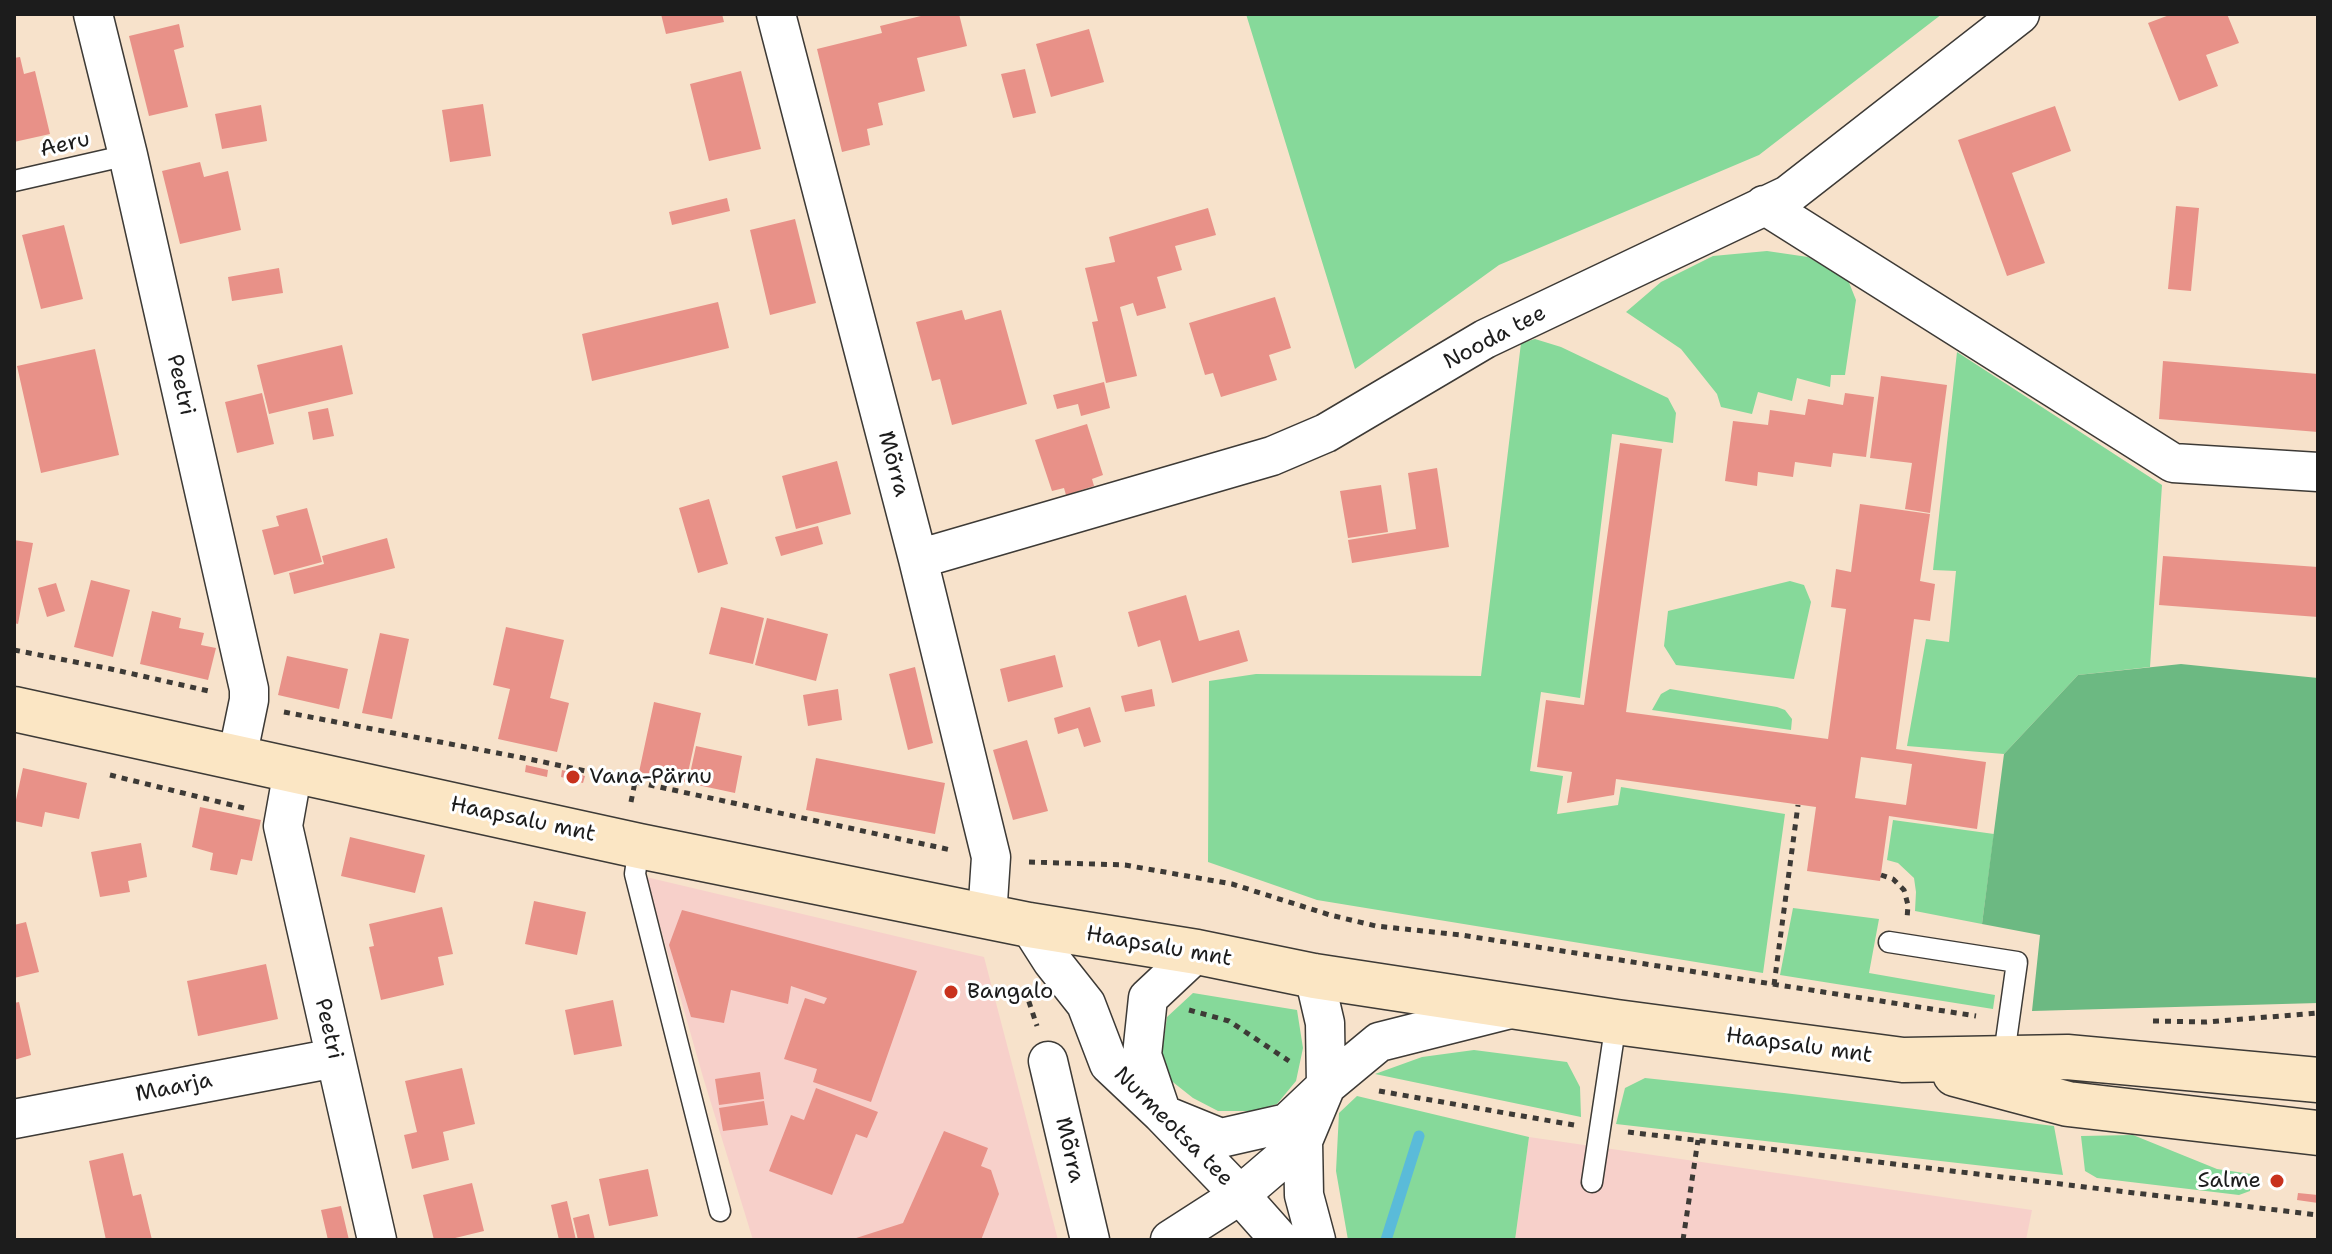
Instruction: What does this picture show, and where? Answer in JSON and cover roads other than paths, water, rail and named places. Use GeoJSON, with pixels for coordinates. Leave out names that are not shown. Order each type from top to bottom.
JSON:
{"type":"FeatureCollection","features":[{"type":"Feature","properties":{"kind":"main road","name":"Haapsalu mnt"},"geometry":{"type":"LineString","coordinates":[[14,709],[639,846],[987,917],[1197,952],[1314,976],[1616,1022],[1903,1060],[2004,1055],[2067,1057],[2318,1080]]}},
{"type":"Feature","properties":{"kind":"main road"},"geometry":{"type":"LineString","coordinates":[[2004,1055],[2068,1104],[2305,1127]]}},
{"type":"Feature","properties":{"kind":"street","name":"Peetri"},"geometry":{"type":"LineString","coordinates":[[93,14],[128,155],[245,674],[249,700],[237,758]]}},
{"type":"Feature","properties":{"kind":"street","name":"Nooda tee"},"geometry":{"type":"LineString","coordinates":[[918,559],[1272,456],[1326,433],[1485,339],[1788,195],[2020,14]]}},
{"type":"Feature","properties":{"kind":"street","name":"Mõrra"},"geometry":{"type":"LineString","coordinates":[[783,16],[991,857],[987,917]]}},
{"type":"Feature","properties":{"kind":"street"},"geometry":{"type":"LineString","coordinates":[[1764,205],[2173,463],[2318,472]]}},
{"type":"Feature","properties":{"kind":"street","name":"Peetri"},"geometry":{"type":"LineString","coordinates":[[293,770],[283,826],[377,1240]]}},
{"type":"Feature","properties":{"kind":"street","name":"Nurmeotsa tee"},"geometry":{"type":"LineString","coordinates":[[1029,925],[1052,961],[1086,1004],[1109,1064],[1162,1114],[1280,1240]]}},
{"type":"Feature","properties":{"kind":"street"},"geometry":{"type":"LineString","coordinates":[[1197,952],[1148,998],[1142,1055],[1162,1114],[1221,1138],[1287,1123],[1379,1042],[1516,1007]]}},
{"type":"Feature","properties":{"kind":"street"},"geometry":{"type":"LineString","coordinates":[[1314,976],[1325,1023],[1326,1086],[1303,1141],[1304,1195],[1316,1240]]}},
{"type":"Feature","properties":{"kind":"street","name":"Maarja"},"geometry":{"type":"LineString","coordinates":[[14,1119],[335,1058]]}},
{"type":"Feature","properties":{"kind":"street","name":"Mõrra"},"geometry":{"type":"LineString","coordinates":[[1048,1061],[1090,1240]]}},
{"type":"Feature","properties":{"kind":"street"},"geometry":{"type":"LineString","coordinates":[[1170,1240],[1240,1195],[1303,1141]]}},
{"type":"Feature","properties":{"kind":"lane","name":"Aeru"},"geometry":{"type":"LineString","coordinates":[[14,181],[128,155]]}},
{"type":"Feature","properties":{"kind":"lane"},"geometry":{"type":"LineString","coordinates":[[639,846],[635,874],[720,1211]]}},
{"type":"Feature","properties":{"kind":"lane"},"geometry":{"type":"LineString","coordinates":[[1897,943],[2017,962],[2004,1055]]}},
{"type":"Feature","properties":{"kind":"lane"},"geometry":{"type":"LineString","coordinates":[[1592,1182],[1616,1022]]}},
{"type":"Feature","properties":{"kind":"waterway"},"geometry":{"type":"LineString","coordinates":[[1386,1240],[1419,1136]]}},
{"type":"Feature","properties":{"kind":"place","name":"Vana-Pärnu"},"geometry":{"type":"Point","coordinates":[573,777]}},
{"type":"Feature","properties":{"kind":"place","name":"Bangalo"},"geometry":{"type":"Point","coordinates":[951,992]}},
{"type":"Feature","properties":{"kind":"place","name":"Salme"},"geometry":{"type":"Point","coordinates":[2277,1181]}}]}
